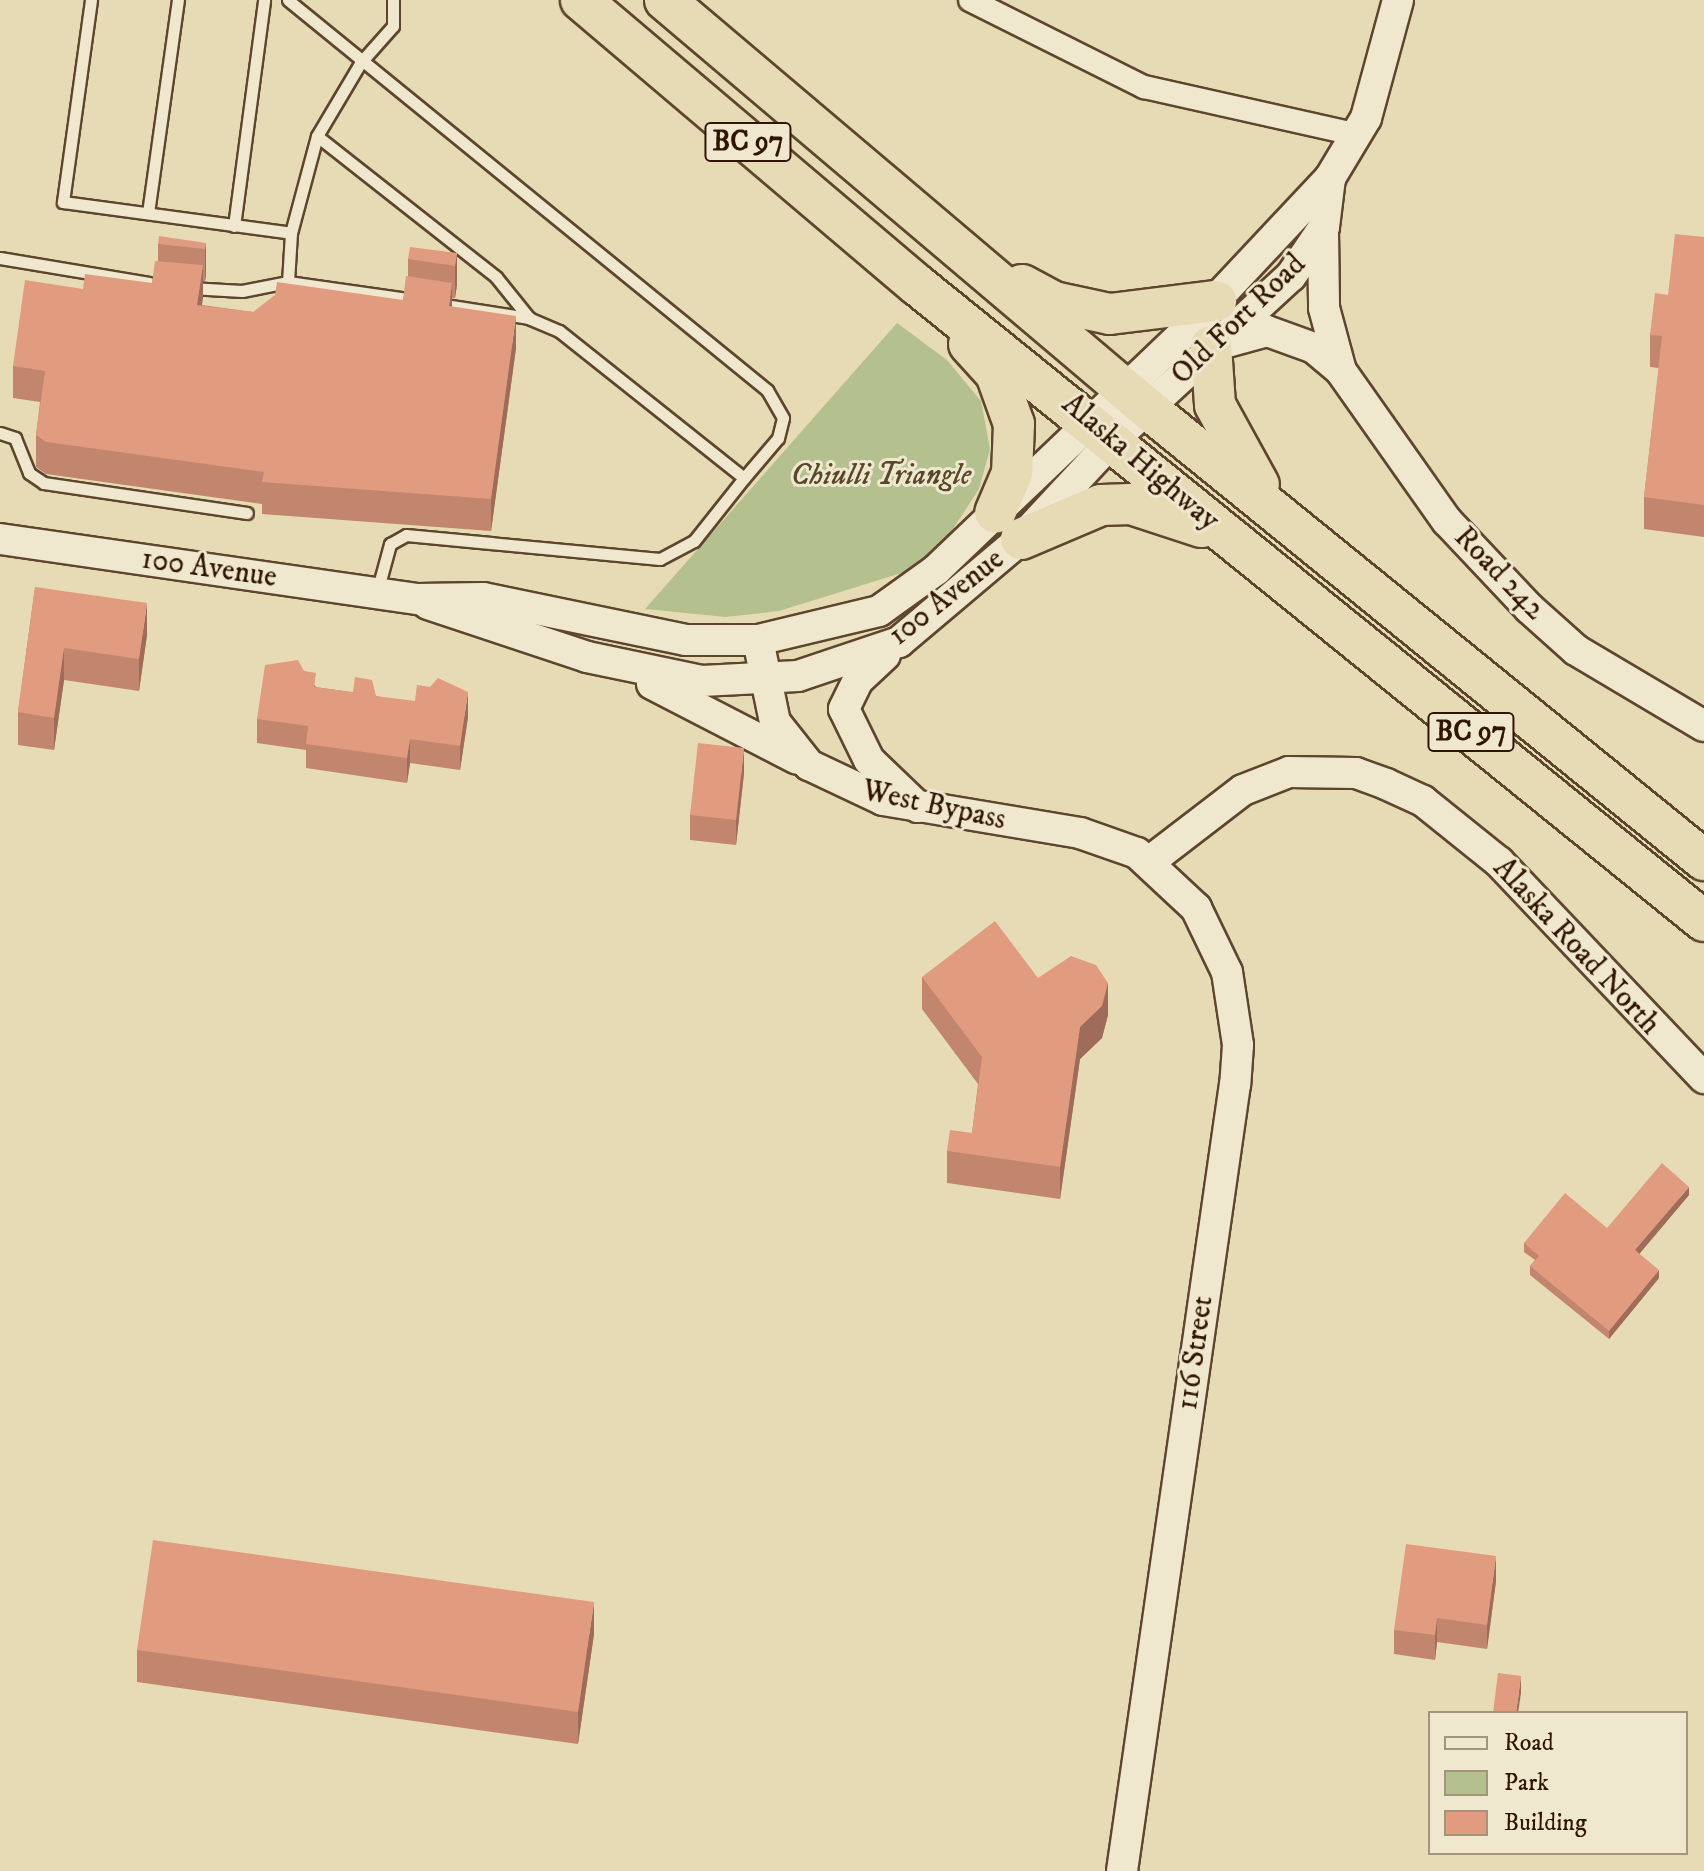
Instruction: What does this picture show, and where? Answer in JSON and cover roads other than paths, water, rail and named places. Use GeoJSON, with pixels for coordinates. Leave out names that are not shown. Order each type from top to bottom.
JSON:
{"type":"FeatureCollection","features":[{"type":"Feature","properties":{"kind":"highway","name":"Alaska Highway"},"geometry":{"type":"LineString","coordinates":[[581,0],[916,284],[1704,921]]}},
{"type":"Feature","properties":{"kind":"highway","name":"Alaska Highway"},"geometry":{"type":"LineString","coordinates":[[665,0],[1136,399],[1704,860]]}},
{"type":"Feature","properties":{"kind":"highway"},"geometry":{"type":"LineString","coordinates":[[973,259],[1083,310],[1130,314],[1216,301]]}},
{"type":"Feature","properties":{"kind":"highway"},"geometry":{"type":"LineString","coordinates":[[916,284],[1010,400],[1017,451],[1008,526],[1069,512],[1131,504],[1238,544]]}},
{"type":"Feature","properties":{"kind":"highway"},"geometry":{"type":"LineString","coordinates":[[1211,346],[1215,405],[1276,512]]}},
{"type":"Feature","properties":{"kind":"main road","name":"Old Fort Road"},"geometry":{"type":"LineString","coordinates":[[1136,399],[1216,301],[1330,178],[1358,135],[1398,0]]}},
{"type":"Feature","properties":{"kind":"main road","name":"Old Fort Road"},"geometry":{"type":"LineString","coordinates":[[1136,399],[1211,346],[1291,276],[1324,227],[1330,178]]}},
{"type":"Feature","properties":{"kind":"main road","name":"Road 242"},"geometry":{"type":"LineString","coordinates":[[1324,227],[1324,308],[1341,371]]}},
{"type":"Feature","properties":{"kind":"main road","name":"Road 242"},"geometry":{"type":"LineString","coordinates":[[1211,346],[1267,331],[1290,334],[1341,371],[1447,521],[1529,608],[1576,650],[1704,726]]}},
{"type":"Feature","properties":{"kind":"main road","name":"100 Avenue"},"geometry":{"type":"LineString","coordinates":[[418,599],[587,657],[702,681],[763,681],[824,671],[899,642],[1100,430],[1136,399]]}},
{"type":"Feature","properties":{"kind":"main road","name":"100 Avenue"},"geometry":{"type":"LineString","coordinates":[[0,539],[418,599],[483,598],[652,635],[758,640],[879,611],[936,570],[1008,526]]}},
{"type":"Feature","properties":{"kind":"main road","name":"West Bypass"},"geometry":{"type":"LineString","coordinates":[[758,640],[763,681],[775,722],[809,765],[853,790],[918,807],[1080,833],[1149,862]]}},
{"type":"Feature","properties":{"kind":"main road"},"geometry":{"type":"LineString","coordinates":[[899,642],[858,680],[844,709],[869,760],[918,807]]}},
{"type":"Feature","properties":{"kind":"main road"},"geometry":{"type":"LineString","coordinates":[[587,657],[809,765]]}},
{"type":"Feature","properties":{"kind":"main road","name":"Alaska Road North"},"geometry":{"type":"LineString","coordinates":[[1149,862],[1243,790],[1289,772],[1356,773],[1386,784],[1423,801],[1499,862],[1704,1078]]}},
{"type":"Feature","properties":{"kind":"main road","name":"116 Street"},"geometry":{"type":"LineString","coordinates":[[1122,1871],[1238,1045],[1235,1003],[1213,938],[1196,908],[1149,862]]}},
{"type":"Feature","properties":{"kind":"street"},"geometry":{"type":"LineString","coordinates":[[970,0],[1144,87],[1358,135]]}},
{"type":"Feature","properties":{"kind":"lane"},"geometry":{"type":"LineString","coordinates":[[91,0],[63,202],[291,233]]}},
{"type":"Feature","properties":{"kind":"lane"},"geometry":{"type":"LineString","coordinates":[[148,213],[178,0]]}},
{"type":"Feature","properties":{"kind":"lane"},"geometry":{"type":"LineString","coordinates":[[234,226],[264,0]]}},
{"type":"Feature","properties":{"kind":"lane"},"geometry":{"type":"LineString","coordinates":[[288,0],[767,390],[779,404],[781,428],[744,478],[694,541],[660,559],[406,535],[390,544],[377,593]]}},
{"type":"Feature","properties":{"kind":"lane"},"geometry":{"type":"LineString","coordinates":[[288,282],[291,233],[317,136],[361,62],[393,26],[393,0]]}},
{"type":"Feature","properties":{"kind":"lane"},"geometry":{"type":"LineString","coordinates":[[317,136],[496,277],[529,318]]}},
{"type":"Feature","properties":{"kind":"lane"},"geometry":{"type":"LineString","coordinates":[[0,258],[163,285]]}},
{"type":"Feature","properties":{"kind":"lane"},"geometry":{"type":"LineString","coordinates":[[177,288],[242,291],[288,282],[529,318],[559,331],[744,478]]}},
{"type":"Feature","properties":{"kind":"lane"},"geometry":{"type":"LineString","coordinates":[[0,433],[15,438],[29,473],[44,483],[247,513]]}},
{"type":"Feature","properties":{"kind":"park label","name":"Chiulli Triangle"},"geometry":{"type":"Point","coordinates":[881,476]}}]}
